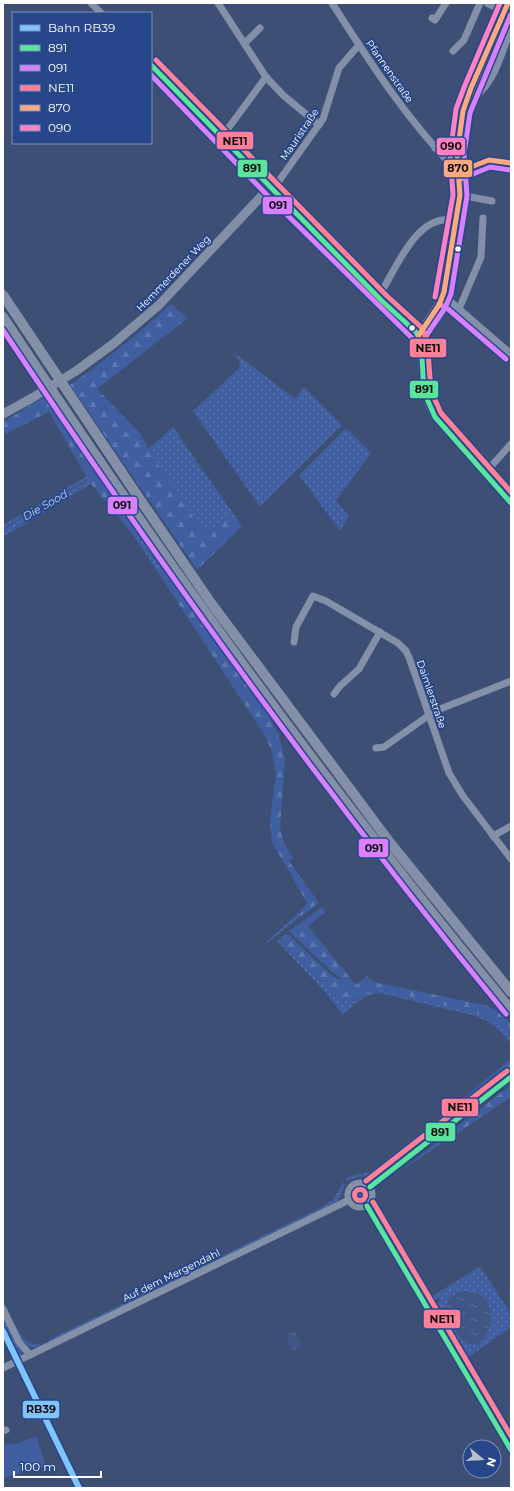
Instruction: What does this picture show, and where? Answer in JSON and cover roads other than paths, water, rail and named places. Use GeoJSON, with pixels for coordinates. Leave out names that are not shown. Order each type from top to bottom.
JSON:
{"type":"FeatureCollection","features":[{"type":"Feature","properties":{"kind":"highway"},"geometry":{"type":"LineString","coordinates":[[3,295],[128,482],[220,614],[391,844],[511,992]]}},
{"type":"Feature","properties":{"kind":"highway"},"geometry":{"type":"LineString","coordinates":[[3,317],[128,501],[232,650],[387,856],[511,1010]]}},
{"type":"Feature","properties":{"kind":"main road"},"geometry":{"type":"LineString","coordinates":[[269,188],[335,251],[378,297],[406,321],[419,335],[427,326],[442,298],[454,220],[460,195],[458,145],[465,102],[508,10]]}},
{"type":"Feature","properties":{"kind":"main road","name":"Hemmerdener Weg"},"geometry":{"type":"LineString","coordinates":[[3,414],[76,371],[114,344],[159,305],[269,188]]}},
{"type":"Feature","properties":{"kind":"street"},"geometry":{"type":"LineString","coordinates":[[91,3],[100,12]]}},
{"type":"Feature","properties":{"kind":"street"},"geometry":{"type":"LineString","coordinates":[[218,3],[266,77],[283,95],[319,125]]}},
{"type":"Feature","properties":{"kind":"street","name":"Pfannenstraße"},"geometry":{"type":"LineString","coordinates":[[332,3],[393,96],[435,148],[458,172]]}},
{"type":"Feature","properties":{"kind":"street"},"geometry":{"type":"LineString","coordinates":[[432,18],[435,20],[446,3]]}},
{"type":"Feature","properties":{"kind":"street"},"geometry":{"type":"LineString","coordinates":[[453,51],[464,40],[480,3]]}},
{"type":"Feature","properties":{"kind":"street"},"geometry":{"type":"LineString","coordinates":[[487,3],[508,10]]}},
{"type":"Feature","properties":{"kind":"street"},"geometry":{"type":"LineString","coordinates":[[245,43],[260,28]]}},
{"type":"Feature","properties":{"kind":"street"},"geometry":{"type":"LineString","coordinates":[[465,102],[478,95],[486,85],[511,28]]}},
{"type":"Feature","properties":{"kind":"street","name":"Mauristraße"},"geometry":{"type":"LineString","coordinates":[[269,188],[276,185],[319,125],[326,113],[339,68],[359,45]]}},
{"type":"Feature","properties":{"kind":"street"},"geometry":{"type":"LineString","coordinates":[[152,66],[269,188]]}},
{"type":"Feature","properties":{"kind":"street"},"geometry":{"type":"LineString","coordinates":[[221,138],[266,77]]}},
{"type":"Feature","properties":{"kind":"street"},"geometry":{"type":"LineString","coordinates":[[435,148],[458,145]]}},
{"type":"Feature","properties":{"kind":"street"},"geometry":{"type":"LineString","coordinates":[[458,172],[489,160],[511,163]]}},
{"type":"Feature","properties":{"kind":"street"},"geometry":{"type":"LineString","coordinates":[[460,195],[492,200]]}},
{"type":"Feature","properties":{"kind":"street"},"geometry":{"type":"LineString","coordinates":[[459,309],[480,261],[483,218]]}},
{"type":"Feature","properties":{"kind":"street"},"geometry":{"type":"LineString","coordinates":[[378,297],[392,277],[409,244],[436,220],[454,220]]}},
{"type":"Feature","properties":{"kind":"street"},"geometry":{"type":"LineString","coordinates":[[442,298],[459,309],[511,354]]}},
{"type":"Feature","properties":{"kind":"street"},"geometry":{"type":"LineString","coordinates":[[419,335],[421,342],[423,386],[430,408],[440,422],[511,503]]}},
{"type":"Feature","properties":{"kind":"street"},"geometry":{"type":"LineString","coordinates":[[485,473],[511,444]]}},
{"type":"Feature","properties":{"kind":"street","name":"Daimlerstraße"},"geometry":{"type":"LineString","coordinates":[[294,642],[296,627],[313,596],[398,643],[406,651],[444,760],[452,778],[463,796],[511,859]]}},
{"type":"Feature","properties":{"kind":"street"},"geometry":{"type":"LineString","coordinates":[[334,694],[340,686],[359,669],[380,632]]}},
{"type":"Feature","properties":{"kind":"street"},"geometry":{"type":"LineString","coordinates":[[376,748],[384,746],[429,714],[511,681]]}},
{"type":"Feature","properties":{"kind":"street"},"geometry":{"type":"LineString","coordinates":[[493,836],[511,826]]}},
{"type":"Feature","properties":{"kind":"street"},"geometry":{"type":"LineString","coordinates":[[370,1187],[511,1078]]}},
{"type":"Feature","properties":{"kind":"street"},"geometry":{"type":"LineString","coordinates":[[360,1183],[370,1187],[372,1199],[367,1206],[357,1207],[349,1200],[348,1192],[353,1185],[360,1183]]}},
{"type":"Feature","properties":{"kind":"street","name":"Auf dem Mergendahl"},"geometry":{"type":"LineString","coordinates":[[3,1368],[349,1200]]}},
{"type":"Feature","properties":{"kind":"street"},"geometry":{"type":"LineString","coordinates":[[367,1206],[511,1450]]}},
{"type":"Feature","properties":{"kind":"street"},"geometry":{"type":"LineString","coordinates":[[3,1309],[19,1342],[30,1355]]}},
{"type":"Feature","properties":{"kind":"water"},"geometry":{"type":"Polygon","coordinates":[[[464,1291],[476,1292],[483,1296],[488,1303],[490,1310],[490,1326],[483,1339],[477,1344],[467,1343],[461,1339],[447,1314],[446,1304],[448,1300],[457,1293],[464,1291]]]}},
{"type":"Feature","properties":{"kind":"water"},"geometry":{"type":"Polygon","coordinates":[[[296,1332],[302,1346],[294,1351],[286,1337],[289,1333],[296,1332]]]}},
{"type":"Feature","properties":{"kind":"waterway","name":"Die Sood"},"geometry":{"type":"LineString","coordinates":[[3,529],[87,480]]}},
{"type":"Feature","properties":{"kind":"rail line","name":"RB39"},"geometry":{"type":"LineString","coordinates":[[3,1331],[79,1488]]}}]}
